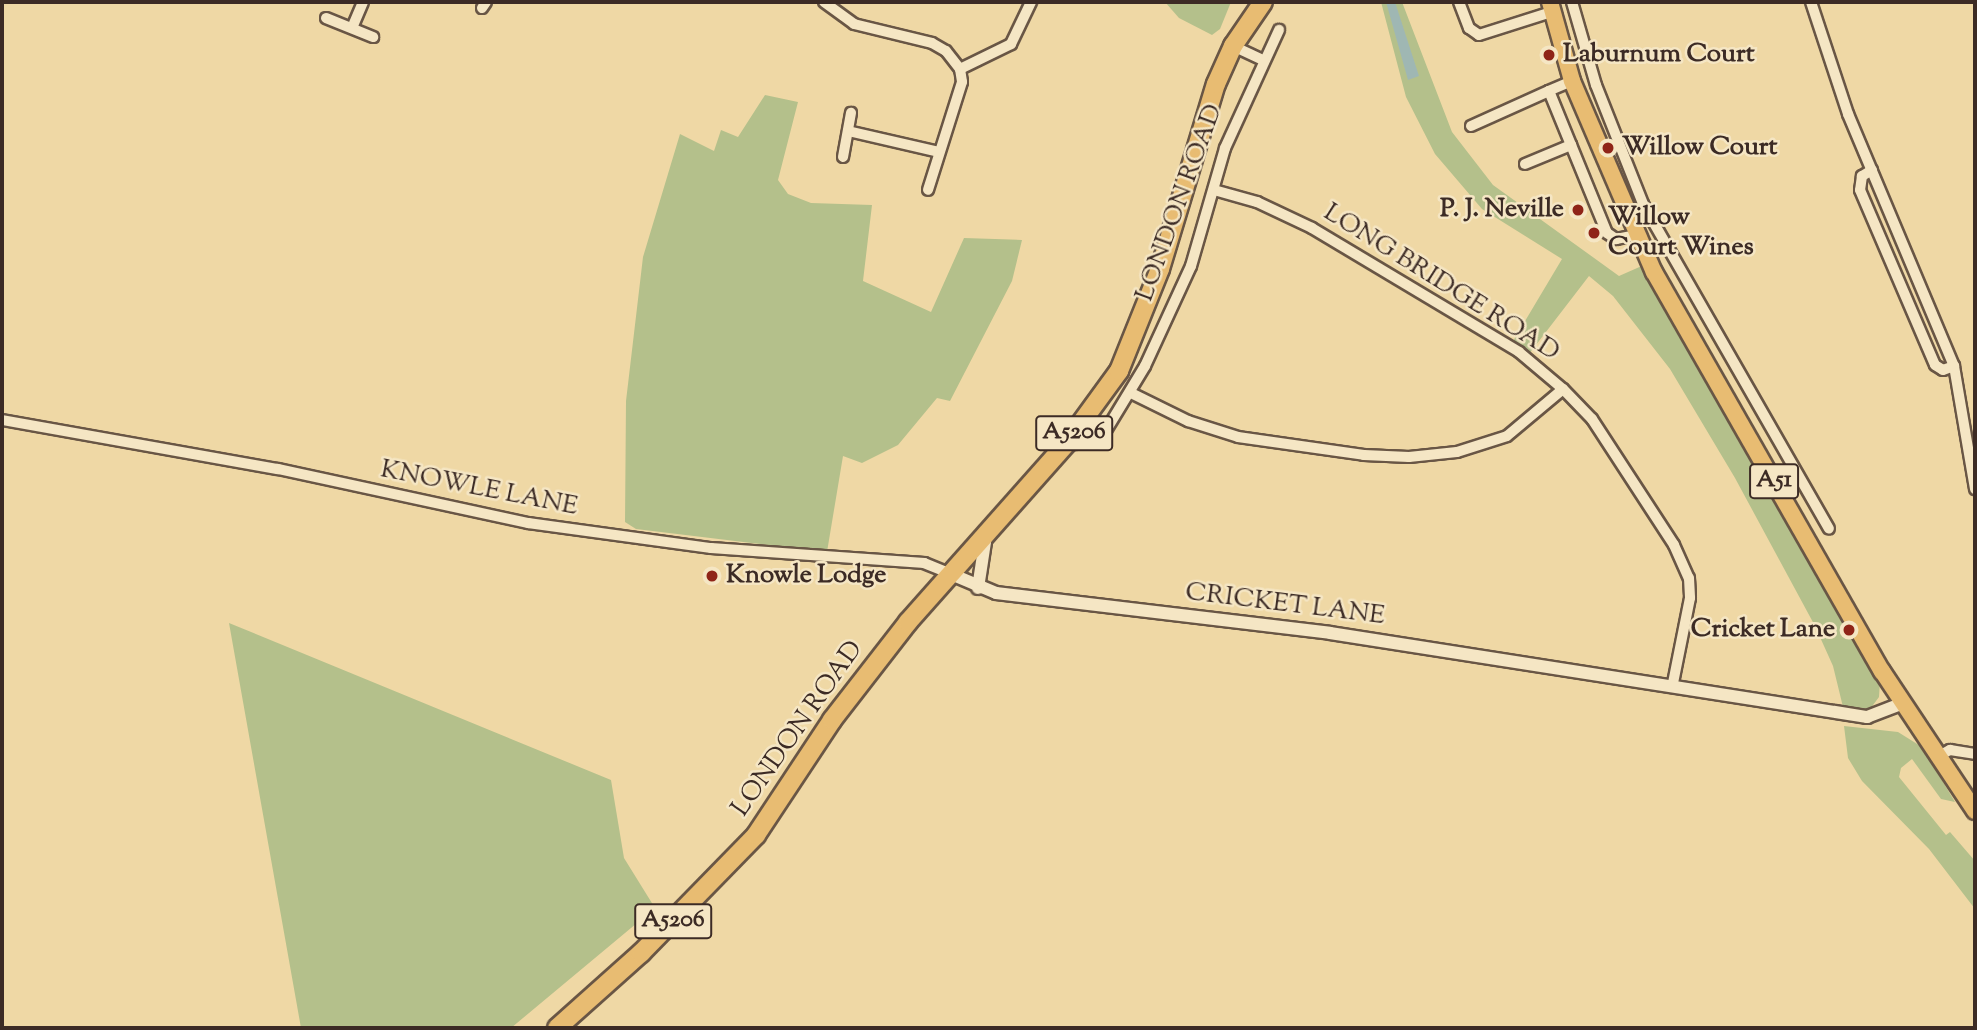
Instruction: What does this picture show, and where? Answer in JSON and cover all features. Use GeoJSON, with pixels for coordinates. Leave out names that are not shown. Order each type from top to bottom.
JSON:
{"type":"FeatureCollection","features":[{"type":"Feature","properties":{"kind":"highway","name":"LONDON ROAD"},"geometry":{"type":"LineString","coordinates":[[557,1028],[640,953],[756,835],[832,720],[951,574],[1065,445],[1119,371],[1136,337],[1216,83],[1233,46],[1264,2]]}},
{"type":"Feature","properties":{"kind":"main road","name":"A51"},"geometry":{"type":"LineString","coordinates":[[1551,10],[1572,80],[1636,235],[1782,496],[1904,703],[1975,811]]}},
{"type":"Feature","properties":{"kind":"street"},"geometry":{"type":"LineString","coordinates":[[352,28],[363,2]]}},
{"type":"Feature","properties":{"kind":"street"},"geometry":{"type":"LineString","coordinates":[[824,2],[854,24],[932,43],[946,51],[960,69],[962,82],[928,190]]}},
{"type":"Feature","properties":{"kind":"street"},"geometry":{"type":"LineString","coordinates":[[960,69],[1011,44],[1031,2]]}},
{"type":"Feature","properties":{"kind":"street"},"geometry":{"type":"LineString","coordinates":[[1458,2],[1469,28],[1479,35],[1551,10],[1573,7],[1596,85],[1643,204],[1829,529]]}},
{"type":"Feature","properties":{"kind":"street"},"geometry":{"type":"LineString","coordinates":[[1811,2],[1837,85],[1954,366],[1975,489]]}},
{"type":"Feature","properties":{"kind":"street"},"geometry":{"type":"LineString","coordinates":[[327,18],[373,37]]}},
{"type":"Feature","properties":{"kind":"street","name":"LONDON ROAD"},"geometry":{"type":"LineString","coordinates":[[1065,445],[1099,442],[1131,393],[1191,265],[1226,148],[1263,60],[1279,30]]}},
{"type":"Feature","properties":{"kind":"street"},"geometry":{"type":"LineString","coordinates":[[1233,46],[1263,60]]}},
{"type":"Feature","properties":{"kind":"street"},"geometry":{"type":"LineString","coordinates":[[1471,126],[1572,80]]}},
{"type":"Feature","properties":{"kind":"street"},"geometry":{"type":"LineString","coordinates":[[1549,91],[1607,233],[1616,239],[1636,235]]}},
{"type":"Feature","properties":{"kind":"street"},"geometry":{"type":"LineString","coordinates":[[844,156],[851,113]]}},
{"type":"Feature","properties":{"kind":"street"},"geometry":{"type":"LineString","coordinates":[[848,131],[939,152]]}},
{"type":"Feature","properties":{"kind":"street"},"geometry":{"type":"LineString","coordinates":[[1525,164],[1571,145]]}},
{"type":"Feature","properties":{"kind":"street"},"geometry":{"type":"LineString","coordinates":[[1872,170],[1862,176],[1860,190],[1935,365],[1943,370],[1954,366]]}},
{"type":"Feature","properties":{"kind":"street","name":"LONG BRIDGE ROAD"},"geometry":{"type":"LineString","coordinates":[[1214,190],[1257,202],[1312,228],[1519,352],[1563,389],[1591,419],[1685,568],[1690,598],[1673,683]]}},
{"type":"Feature","properties":{"kind":"street"},"geometry":{"type":"LineString","coordinates":[[1131,393],[1188,421],[1238,437],[1364,456],[1409,457],[1457,452],[1507,436],[1563,389]]}},
{"type":"Feature","properties":{"kind":"street","name":"KNOWLE LANE"},"geometry":{"type":"LineString","coordinates":[[2,420],[244,462],[528,523],[710,548],[924,563],[951,574]]}},
{"type":"Feature","properties":{"kind":"street"},"geometry":{"type":"LineString","coordinates":[[1782,496],[1802,483]]}},
{"type":"Feature","properties":{"kind":"street"},"geometry":{"type":"LineString","coordinates":[[978,588],[986,536]]}},
{"type":"Feature","properties":{"kind":"street","name":"CRICKET LANE"},"geometry":{"type":"LineString","coordinates":[[951,574],[978,588],[1330,633],[1673,683],[1867,717],[1904,703]]}},
{"type":"Feature","properties":{"kind":"street"},"geometry":{"type":"LineString","coordinates":[[1940,756],[1950,750],[1975,754]]}},
{"type":"Feature","properties":{"kind":"green space"},"geometry":{"type":"Polygon","coordinates":[[[1165,2],[1231,2],[1220,29],[1212,35],[1179,18],[1165,2]]]}},
{"type":"Feature","properties":{"kind":"green space"},"geometry":{"type":"Polygon","coordinates":[[[1381,2],[1402,2],[1452,132],[1493,185],[1619,276],[1644,265],[1880,681],[1879,697],[1870,709],[1843,707],[1833,666],[1815,626],[1735,478],[1670,369],[1613,296],[1589,276],[1529,354],[1512,343],[1562,259],[1482,209],[1435,154],[1406,97],[1381,2]]]}},
{"type":"Feature","properties":{"kind":"green space"},"geometry":{"type":"Polygon","coordinates":[[[765,95],[798,102],[778,180],[788,194],[811,203],[872,205],[863,281],[931,312],[964,238],[1022,240],[1012,281],[950,401],[937,398],[898,445],[862,463],[843,456],[827,552],[636,529],[625,522],[626,401],[643,257],[680,134],[714,151],[721,130],[738,137],[765,95]]]}},
{"type":"Feature","properties":{"kind":"green space"},"geometry":{"type":"Polygon","coordinates":[[[229,623],[611,780],[624,858],[655,908],[511,1028],[301,1028],[229,623]]]}},
{"type":"Feature","properties":{"kind":"green space"},"geometry":{"type":"Polygon","coordinates":[[[1844,726],[1898,732],[1922,747],[1955,802],[1941,799],[1912,759],[1901,768],[1899,777],[1946,835],[1950,832],[1975,861],[1975,909],[1929,849],[1862,781],[1848,758],[1844,726]]]}},
{"type":"Feature","properties":{"kind":"water"},"geometry":{"type":"Polygon","coordinates":[[[1386,2],[1395,2],[1419,76],[1408,80],[1386,2]]]}},
{"type":"Feature","properties":{"kind":"place","name":"Laburnum Court"},"geometry":{"type":"Point","coordinates":[1549,55]}},
{"type":"Feature","properties":{"kind":"place","name":"Willow Court"},"geometry":{"type":"Point","coordinates":[1608,148]}},
{"type":"Feature","properties":{"kind":"place","name":"P. J. Neville"},"geometry":{"type":"Point","coordinates":[1578,210]}},
{"type":"Feature","properties":{"kind":"place","name":"Willow Court Wines"},"geometry":{"type":"Point","coordinates":[1594,233]}},
{"type":"Feature","properties":{"kind":"place","name":"Knowle Lodge"},"geometry":{"type":"Point","coordinates":[712,576]}},
{"type":"Feature","properties":{"kind":"place","name":"Cricket Lane"},"geometry":{"type":"Point","coordinates":[1849,630]}}]}
